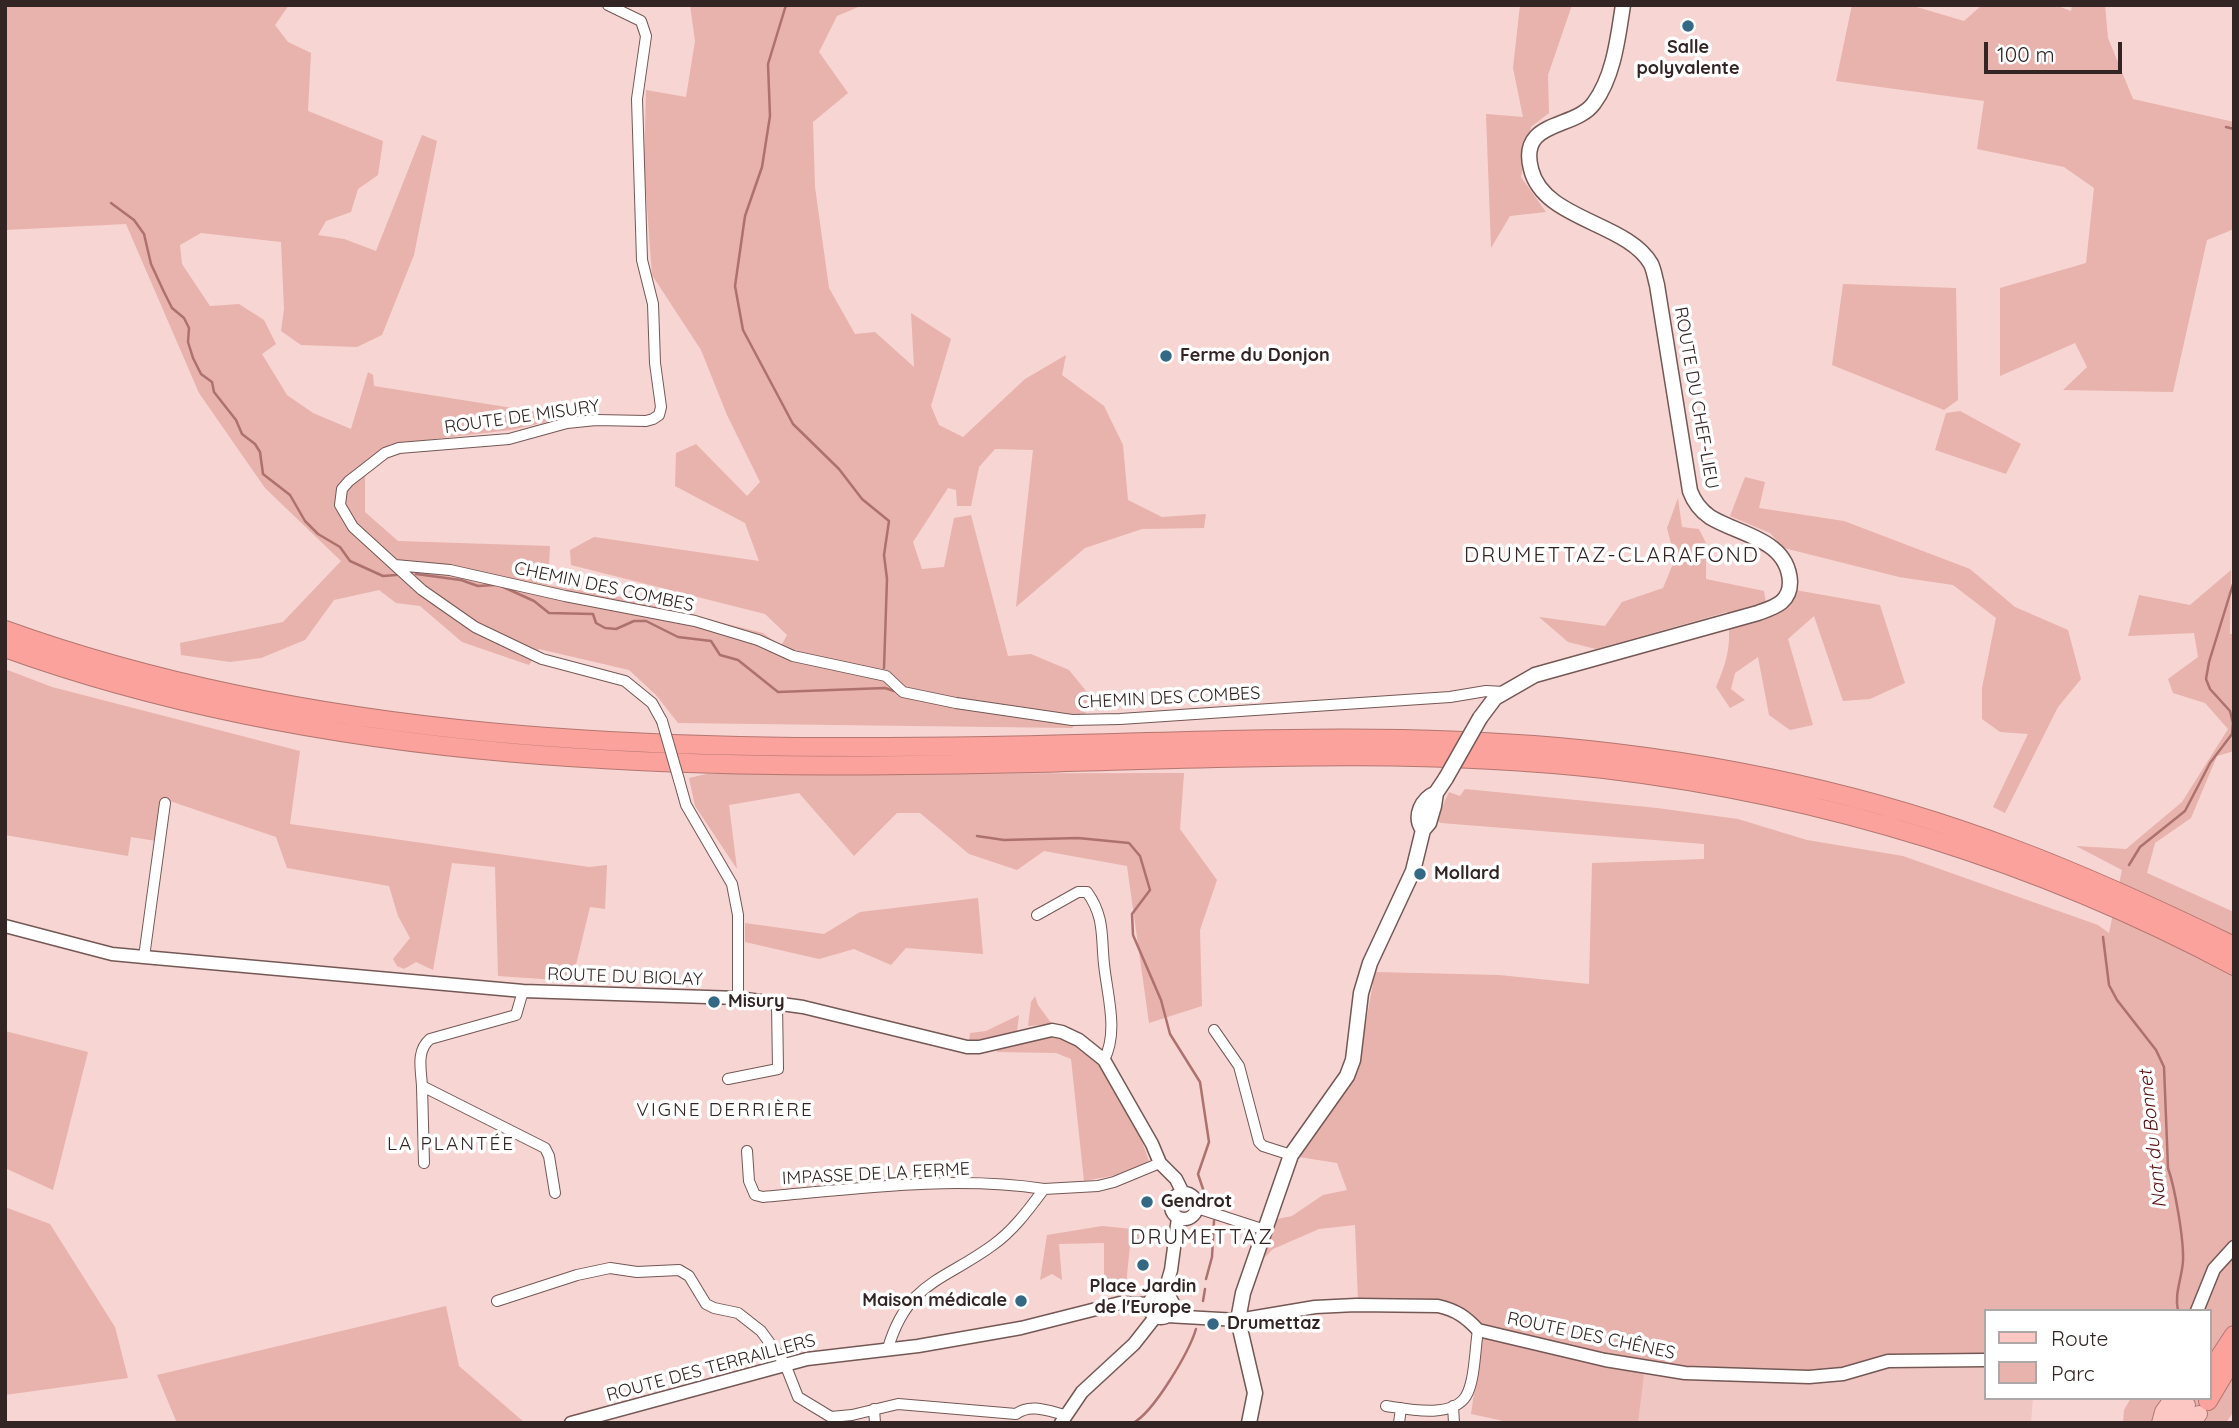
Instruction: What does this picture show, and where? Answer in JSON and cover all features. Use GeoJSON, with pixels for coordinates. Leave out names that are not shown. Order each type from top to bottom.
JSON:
{"type":"FeatureCollection","features":[{"type":"Feature","properties":{"kind":"highway"},"geometry":{"type":"LineString","coordinates":[[5,630],[130,670],[258,700],[390,721],[532,736],[780,747],[988,746],[1349,738],[1449,740],[1563,747],[1647,757],[1779,780],[1942,824],[2092,880],[2234,946]]}},
{"type":"Feature","properties":{"kind":"highway"},"geometry":{"type":"LineString","coordinates":[[5,648],[141,690],[255,717],[351,733],[537,754],[646,761],[814,765],[1293,756],[1411,757],[1542,763],[1646,775],[1772,797],[1863,819],[1932,840],[2051,882],[2189,943],[2234,966]]}},
{"type":"Feature","properties":{"kind":"highway"},"geometry":{"type":"LineString","coordinates":[[2189,943],[2234,973]]}},
{"type":"Feature","properties":{"kind":"highway"},"geometry":{"type":"LineString","coordinates":[[2211,1351],[2234,1334]]}},
{"type":"Feature","properties":{"kind":"highway"},"geometry":{"type":"LineString","coordinates":[[2211,1358],[2234,1334]]}},
{"type":"Feature","properties":{"kind":"highway"},"geometry":{"type":"LineString","coordinates":[[2211,1370],[2234,1334]]}},
{"type":"Feature","properties":{"kind":"highway"},"geometry":{"type":"LineString","coordinates":[[2211,1384],[2234,1357]]}},
{"type":"Feature","properties":{"kind":"main road","name":"ROUTE DU CHEF-LIEU"},"geometry":{"type":"LineString","coordinates":[[1291,1154],[1346,1076],[1353,1060],[1361,993],[1382,932],[1413,871],[1423,830],[1418,819],[1422,805],[1427,797],[1436,793],[1494,698],[1527,679],[1558,668],[1763,611],[1783,602],[1788,594],[1790,586],[1786,565],[1773,548],[1709,516],[1693,499],[1688,484],[1658,292],[1651,264],[1629,242],[1552,199],[1535,181],[1531,170],[1530,152],[1538,135],[1551,126],[1583,113],[1597,99],[1609,68],[1623,5]]}},
{"type":"Feature","properties":{"kind":"main road"},"geometry":{"type":"LineString","coordinates":[[1249,1423],[1255,1393],[1238,1320],[1243,1293],[1291,1154]]}},
{"type":"Feature","properties":{"kind":"main road"},"geometry":{"type":"LineString","coordinates":[[2162,1423],[2163,1412],[2192,1407]]}},
{"type":"Feature","properties":{"kind":"main road"},"geometry":{"type":"LineString","coordinates":[[2173,1423],[2192,1407]]}},
{"type":"Feature","properties":{"kind":"street","name":"ROUTE DE MISURY"},"geometry":{"type":"LineString","coordinates":[[608,5],[640,21],[646,36],[637,99],[642,260],[653,304],[655,363],[661,407],[659,415],[646,421],[596,420],[567,423],[509,439],[399,448],[385,453],[349,481],[342,489],[340,505],[353,527],[450,612],[506,643],[542,659],[625,681],[652,703],[662,721],[686,805],[732,884],[737,915],[738,998]]}},
{"type":"Feature","properties":{"kind":"street","name":"CHEMIN DES COMBES"},"geometry":{"type":"LineString","coordinates":[[395,565],[450,570],[695,621],[758,640],[793,656],[886,676],[903,692],[956,703],[1072,720],[1450,697],[1486,691],[1504,692]]}},
{"type":"Feature","properties":{"kind":"street"},"geometry":{"type":"LineString","coordinates":[[144,957],[165,803]]}},
{"type":"Feature","properties":{"kind":"street"},"geometry":{"type":"LineString","coordinates":[[1037,915],[1078,892],[1087,892],[1091,897],[1104,937],[1104,963],[1112,1014],[1108,1053],[1104,1060]]}},
{"type":"Feature","properties":{"kind":"street","name":"ROUTE DU BIOLAY"},"geometry":{"type":"LineString","coordinates":[[5,926],[112,954],[523,991],[738,998],[803,1007],[967,1047],[979,1047],[1040,1031],[1057,1031],[1079,1040],[1104,1060],[1180,1194]]}},
{"type":"Feature","properties":{"kind":"street"},"geometry":{"type":"LineString","coordinates":[[424,1163],[420,1058],[425,1042],[516,1015],[523,991]]}},
{"type":"Feature","properties":{"kind":"street"},"geometry":{"type":"LineString","coordinates":[[728,1079],[778,1069],[777,1004]]}},
{"type":"Feature","properties":{"kind":"street"},"geometry":{"type":"LineString","coordinates":[[1214,1030],[1240,1066],[1259,1142],[1263,1146],[1291,1154]]}},
{"type":"Feature","properties":{"kind":"street"},"geometry":{"type":"LineString","coordinates":[[422,1086],[545,1148],[549,1156],[555,1193]]}},
{"type":"Feature","properties":{"kind":"street","name":"IMPASSE DE LA FERME"},"geometry":{"type":"LineString","coordinates":[[747,1151],[749,1181],[755,1195],[763,1197],[913,1185],[1006,1184],[1044,1189]]}},
{"type":"Feature","properties":{"kind":"street"},"geometry":{"type":"LineString","coordinates":[[888,1348],[899,1318],[915,1296],[942,1275],[994,1245],[1017,1224],[1044,1189],[1098,1186],[1164,1167]]}},
{"type":"Feature","properties":{"kind":"street"},"geometry":{"type":"LineString","coordinates":[[1180,1194],[1194,1197],[1197,1208],[1191,1217],[1181,1218],[1171,1207],[1180,1194]]}},
{"type":"Feature","properties":{"kind":"street"},"geometry":{"type":"LineString","coordinates":[[1197,1208],[1265,1230]]}},
{"type":"Feature","properties":{"kind":"street"},"geometry":{"type":"LineString","coordinates":[[497,1301],[578,1275],[610,1268],[637,1272],[679,1270],[689,1276],[706,1304],[738,1313],[761,1331],[785,1364],[798,1397],[831,1417],[898,1404],[1016,1413],[1031,1407],[1063,1419],[1082,1392],[1147,1329],[1159,1306],[1171,1270],[1181,1218]]}},
{"type":"Feature","properties":{"kind":"street"},"geometry":{"type":"LineString","coordinates":[[2198,1309],[2214,1269],[2234,1247]]}},
{"type":"Feature","properties":{"kind":"street","name":"ROUTE DES TERRAILLERS"},"geometry":{"type":"LineString","coordinates":[[571,1423],[821,1356],[918,1346],[1021,1328],[1120,1303],[1159,1306],[1191,1317]]}},
{"type":"Feature","properties":{"kind":"street","name":"ROUTE DES CHÊNES"},"geometry":{"type":"LineString","coordinates":[[1191,1317],[1238,1320],[1315,1307],[1438,1306],[1465,1316],[1478,1330],[1605,1360],[1685,1373],[1810,1377],[1843,1374],[1888,1361],[1983,1360]]}},
{"type":"Feature","properties":{"kind":"street"},"geometry":{"type":"LineString","coordinates":[[1386,1406],[1429,1411],[1453,1406],[1463,1400],[1469,1387],[1478,1330]]}},
{"type":"Feature","properties":{"kind":"street"},"geometry":{"type":"LineString","coordinates":[[1453,1406],[1454,1423]]}},
{"type":"Feature","properties":{"kind":"street"},"geometry":{"type":"LineString","coordinates":[[1399,1423],[1401,1408]]}},
{"type":"Feature","properties":{"kind":"street"},"geometry":{"type":"LineString","coordinates":[[874,1409],[875,1423]]}},
{"type":"Feature","properties":{"kind":"shaded area"},"geometry":{"type":"Polygon","coordinates":[[[1889,1365],[1983,1366],[1983,1400],[2033,1400],[2031,1423],[1638,1423],[1643,1374],[1774,1382],[1889,1365]]]}},
{"type":"Feature","properties":{"kind":"green space"},"geometry":{"type":"Polygon","coordinates":[[[5,5],[289,5],[275,25],[288,42],[311,53],[308,111],[383,141],[378,175],[358,189],[351,212],[326,221],[318,235],[344,239],[376,251],[422,135],[437,141],[414,255],[382,335],[357,347],[301,345],[281,331],[284,309],[281,242],[201,233],[180,245],[182,264],[210,306],[239,304],[264,320],[276,344],[262,354],[287,395],[313,413],[351,429],[368,372],[373,375],[374,386],[569,417],[511,430],[391,444],[365,477],[365,512],[398,541],[550,546],[548,585],[620,597],[763,633],[781,646],[787,635],[765,614],[571,565],[570,550],[594,537],[759,561],[745,523],[675,486],[676,453],[696,444],[747,496],[760,482],[727,415],[701,350],[652,275],[644,166],[646,90],[686,97],[695,41],[690,5],[863,5],[837,16],[819,52],[848,93],[813,122],[815,187],[829,288],[855,334],[875,332],[914,367],[911,313],[951,339],[931,406],[939,425],[963,437],[1025,379],[1066,355],[1062,375],[1104,406],[1123,445],[1128,500],[1162,517],[1206,514],[1204,528],[1142,529],[1085,548],[1016,607],[1033,450],[995,449],[979,467],[971,506],[957,506],[956,490],[948,488],[913,542],[922,569],[944,567],[954,518],[971,515],[1008,656],[1031,654],[1069,670],[1095,702],[1072,728],[678,723],[656,695],[629,670],[539,649],[529,665],[462,642],[420,606],[396,603],[379,590],[334,600],[305,640],[261,658],[230,662],[181,655],[180,643],[283,622],[341,561],[265,488],[199,393],[126,224],[5,230],[5,5]]]}},
{"type":"Feature","properties":{"kind":"green space"},"geometry":{"type":"Polygon","coordinates":[[[1520,5],[1572,5],[1548,75],[1549,113],[1531,127],[1521,177],[1546,212],[1510,216],[1491,248],[1486,114],[1523,117],[1513,68],[1520,5]]]}},
{"type":"Feature","properties":{"kind":"green space"},"geometry":{"type":"Polygon","coordinates":[[[1852,5],[1910,5],[1964,21],[1982,5],[2055,5],[2071,11],[2072,5],[2105,5],[2108,38],[2133,99],[2234,122],[2234,229],[2207,240],[2173,392],[2063,390],[2087,367],[2075,343],[2000,376],[2000,288],[2086,263],[2094,188],[2064,167],[1977,149],[1984,101],[1836,81],[1852,5]]]}},
{"type":"Feature","properties":{"kind":"green space"},"geometry":{"type":"Polygon","coordinates":[[[1843,284],[1956,288],[1958,400],[1944,410],[1832,365],[1843,284]]]}},
{"type":"Feature","properties":{"kind":"green space"},"geometry":{"type":"Polygon","coordinates":[[[1960,411],[2021,444],[2006,474],[1935,450],[1946,413],[1960,411]]]}},
{"type":"Feature","properties":{"kind":"green space"},"geometry":{"type":"Polygon","coordinates":[[[1745,477],[1765,482],[1759,508],[1844,521],[1970,569],[2015,607],[2068,630],[2081,679],[2058,707],[2005,813],[1993,807],[2028,734],[2000,732],[1982,719],[1982,688],[1996,618],[1953,585],[1899,577],[1784,548],[1770,533],[1730,516],[1745,477]]]}},
{"type":"Feature","properties":{"kind":"green space"},"geometry":{"type":"Polygon","coordinates":[[[1678,498],[1682,527],[1699,529],[1706,543],[1706,579],[1764,591],[1766,603],[1795,590],[1880,605],[1905,683],[1870,699],[1843,701],[1814,616],[1788,639],[1813,725],[1790,730],[1769,715],[1758,657],[1735,673],[1731,689],[1745,700],[1730,708],[1716,687],[1728,651],[1727,612],[1596,649],[1568,642],[1539,617],[1605,626],[1622,602],[1663,588],[1675,559],[1667,528],[1678,498]]]}},
{"type":"Feature","properties":{"kind":"green space"},"geometry":{"type":"Polygon","coordinates":[[[2231,570],[2234,751],[2217,756],[2191,818],[2155,843],[2147,873],[2234,912],[2234,1411],[2226,1423],[2123,1423],[2124,1410],[2130,1400],[2211,1400],[2211,1309],[1983,1309],[1983,1366],[1889,1365],[1841,1379],[1774,1382],[1644,1374],[1638,1423],[1513,1423],[1471,1414],[1484,1326],[1455,1305],[1358,1301],[1355,1225],[1319,1229],[1273,1249],[1262,1260],[1273,1220],[1292,1216],[1323,1195],[1347,1190],[1337,1163],[1299,1157],[1302,1147],[1358,1067],[1375,972],[1499,975],[1589,984],[1592,863],[1704,859],[1704,844],[1441,823],[1436,820],[1449,792],[1460,796],[1465,789],[1738,819],[1807,840],[1903,856],[2098,925],[2109,933],[2122,870],[2076,846],[2126,849],[2182,802],[2228,729],[2205,703],[2173,693],[2168,679],[2198,657],[2194,633],[2128,636],[2139,595],[2190,605],[2231,570]]]}},
{"type":"Feature","properties":{"kind":"green space"},"geometry":{"type":"Polygon","coordinates":[[[5,669],[52,687],[300,751],[290,824],[589,867],[607,865],[605,909],[590,907],[572,981],[498,976],[495,867],[452,863],[433,970],[416,962],[404,969],[397,966],[393,959],[410,938],[398,916],[389,886],[287,868],[276,837],[164,799],[156,841],[131,837],[128,856],[5,835],[5,669]]]}},
{"type":"Feature","properties":{"kind":"green space"},"geometry":{"type":"Polygon","coordinates":[[[1184,773],[1180,829],[1217,880],[1200,930],[1202,1006],[1149,1023],[1127,866],[1044,851],[1017,870],[969,854],[920,813],[897,813],[854,856],[799,793],[729,805],[737,869],[695,806],[689,778],[706,774],[1184,773]]]}},
{"type":"Feature","properties":{"kind":"green space"},"geometry":{"type":"Polygon","coordinates":[[[978,898],[983,954],[906,948],[891,965],[854,949],[819,959],[745,942],[745,923],[824,934],[860,912],[978,898]]]}},
{"type":"Feature","properties":{"kind":"green space"},"geometry":{"type":"Polygon","coordinates":[[[1035,996],[1038,1005],[1052,1024],[1028,1026],[1031,1002],[1035,996]]]}},
{"type":"Feature","properties":{"kind":"green space"},"geometry":{"type":"Polygon","coordinates":[[[1019,1015],[1017,1031],[969,1042],[970,1033],[986,1031],[1019,1015]]]}},
{"type":"Feature","properties":{"kind":"green space"},"geometry":{"type":"Polygon","coordinates":[[[5,1031],[88,1052],[53,1190],[5,1168],[5,1031]]]}},
{"type":"Feature","properties":{"kind":"green space"},"geometry":{"type":"Polygon","coordinates":[[[1046,1035],[1061,1036],[1102,1066],[1141,1139],[1149,1161],[1117,1175],[1084,1181],[1071,1059],[1056,1053],[997,1052],[996,1046],[1046,1035]]]}},
{"type":"Feature","properties":{"kind":"green space"},"geometry":{"type":"Polygon","coordinates":[[[5,1207],[50,1224],[115,1327],[128,1378],[5,1395],[5,1207]]]}},
{"type":"Feature","properties":{"kind":"green space"},"geometry":{"type":"Polygon","coordinates":[[[1102,1226],[1163,1232],[1162,1237],[1148,1237],[1130,1245],[1126,1285],[1104,1285],[1104,1243],[1059,1244],[1062,1280],[1052,1274],[1040,1280],[1047,1235],[1102,1226]]]}},
{"type":"Feature","properties":{"kind":"green space"},"geometry":{"type":"Polygon","coordinates":[[[446,1306],[459,1366],[525,1423],[177,1423],[157,1375],[446,1306]]]}},
{"type":"Feature","properties":{"kind":"waterway"},"geometry":{"type":"LineString","coordinates":[[786,5],[768,64],[770,116],[762,167],[745,216],[735,286],[743,330],[793,424],[839,469],[862,499],[889,521],[884,555],[887,579],[884,668]]}},
{"type":"Feature","properties":{"kind":"waterway","name":"Nant du Bonnet"},"geometry":{"type":"LineString","coordinates":[[2226,127],[2234,129]]}},
{"type":"Feature","properties":{"kind":"waterway"},"geometry":{"type":"LineString","coordinates":[[111,203],[134,220],[144,234],[151,264],[164,292],[172,308],[184,318],[189,328],[188,342],[193,358],[201,374],[212,382],[214,392],[236,420],[242,434],[255,444],[260,452],[263,474],[290,495],[305,521],[318,534],[340,547],[350,561],[383,576],[396,575]]}},
{"type":"Feature","properties":{"kind":"waterway"},"geometry":{"type":"LineString","coordinates":[[416,574],[461,580],[478,586],[495,585]]}},
{"type":"Feature","properties":{"kind":"waterway","name":"Nant du Bonnet"},"geometry":{"type":"LineString","coordinates":[[2129,865],[2140,847],[2185,811],[2210,763],[2232,734],[2230,711],[2210,689],[2206,679],[2234,581]]}},
{"type":"Feature","properties":{"kind":"waterway"},"geometry":{"type":"LineString","coordinates":[[501,586],[534,601],[549,613],[593,614],[596,623],[605,628],[616,629],[634,621],[646,621],[678,637],[711,641],[720,655],[738,660],[778,692],[885,688],[894,691]]}},
{"type":"Feature","properties":{"kind":"waterway"},"geometry":{"type":"LineString","coordinates":[[977,836],[1004,840],[1078,838],[1129,843],[1140,856],[1150,890],[1132,914],[1133,935],[1161,1000],[1170,1034],[1200,1082],[1209,1142],[1198,1174],[1207,1201]]}},
{"type":"Feature","properties":{"kind":"waterway","name":"Nant du Bonnet"},"geometry":{"type":"LineString","coordinates":[[2103,937],[2109,985],[2117,1000],[2156,1050],[2164,1067],[2168,1168],[2183,1252],[2178,1309]]}},
{"type":"Feature","properties":{"kind":"waterway"},"geometry":{"type":"LineString","coordinates":[[1206,1279],[1212,1257],[1214,1221]]}},
{"type":"Feature","properties":{"kind":"waterway"},"geometry":{"type":"LineString","coordinates":[[1203,1301],[1205,1289]]}},
{"type":"Feature","properties":{"kind":"waterway"},"geometry":{"type":"LineString","coordinates":[[1133,1423],[1151,1407],[1170,1380],[1196,1329]]}},
{"type":"Feature","properties":{"kind":"place","name":"Salle polyvalente"},"geometry":{"type":"Point","coordinates":[1688,26]}},
{"type":"Feature","properties":{"kind":"place","name":"Ferme du Donjon"},"geometry":{"type":"Point","coordinates":[1166,356]}},
{"type":"Feature","properties":{"kind":"place","name":"Mollard"},"geometry":{"type":"Point","coordinates":[1420,874]}},
{"type":"Feature","properties":{"kind":"place","name":"Misury"},"geometry":{"type":"Point","coordinates":[714,1002]}},
{"type":"Feature","properties":{"kind":"place","name":"Gendrot"},"geometry":{"type":"Point","coordinates":[1147,1202]}},
{"type":"Feature","properties":{"kind":"place","name":"Place Jardin de l'Europe"},"geometry":{"type":"Point","coordinates":[1143,1265]}},
{"type":"Feature","properties":{"kind":"place","name":"Maison médicale"},"geometry":{"type":"Point","coordinates":[1021,1301]}},
{"type":"Feature","properties":{"kind":"place","name":"Drumettaz"},"geometry":{"type":"Point","coordinates":[1213,1324]}},
{"type":"Feature","properties":{"kind":"district","name":"DRUMETTAZ-CLARAFOND"},"geometry":{"type":"Point","coordinates":[1612,556]}},
{"type":"Feature","properties":{"kind":"district","name":"VIGNE DERRIÈRE"},"geometry":{"type":"Point","coordinates":[725,1110]}},
{"type":"Feature","properties":{"kind":"district","name":"LA PLANTÉE"},"geometry":{"type":"Point","coordinates":[451,1144]}},
{"type":"Feature","properties":{"kind":"district","name":"DRUMETTAZ"},"geometry":{"type":"Point","coordinates":[1202,1238]}}]}
